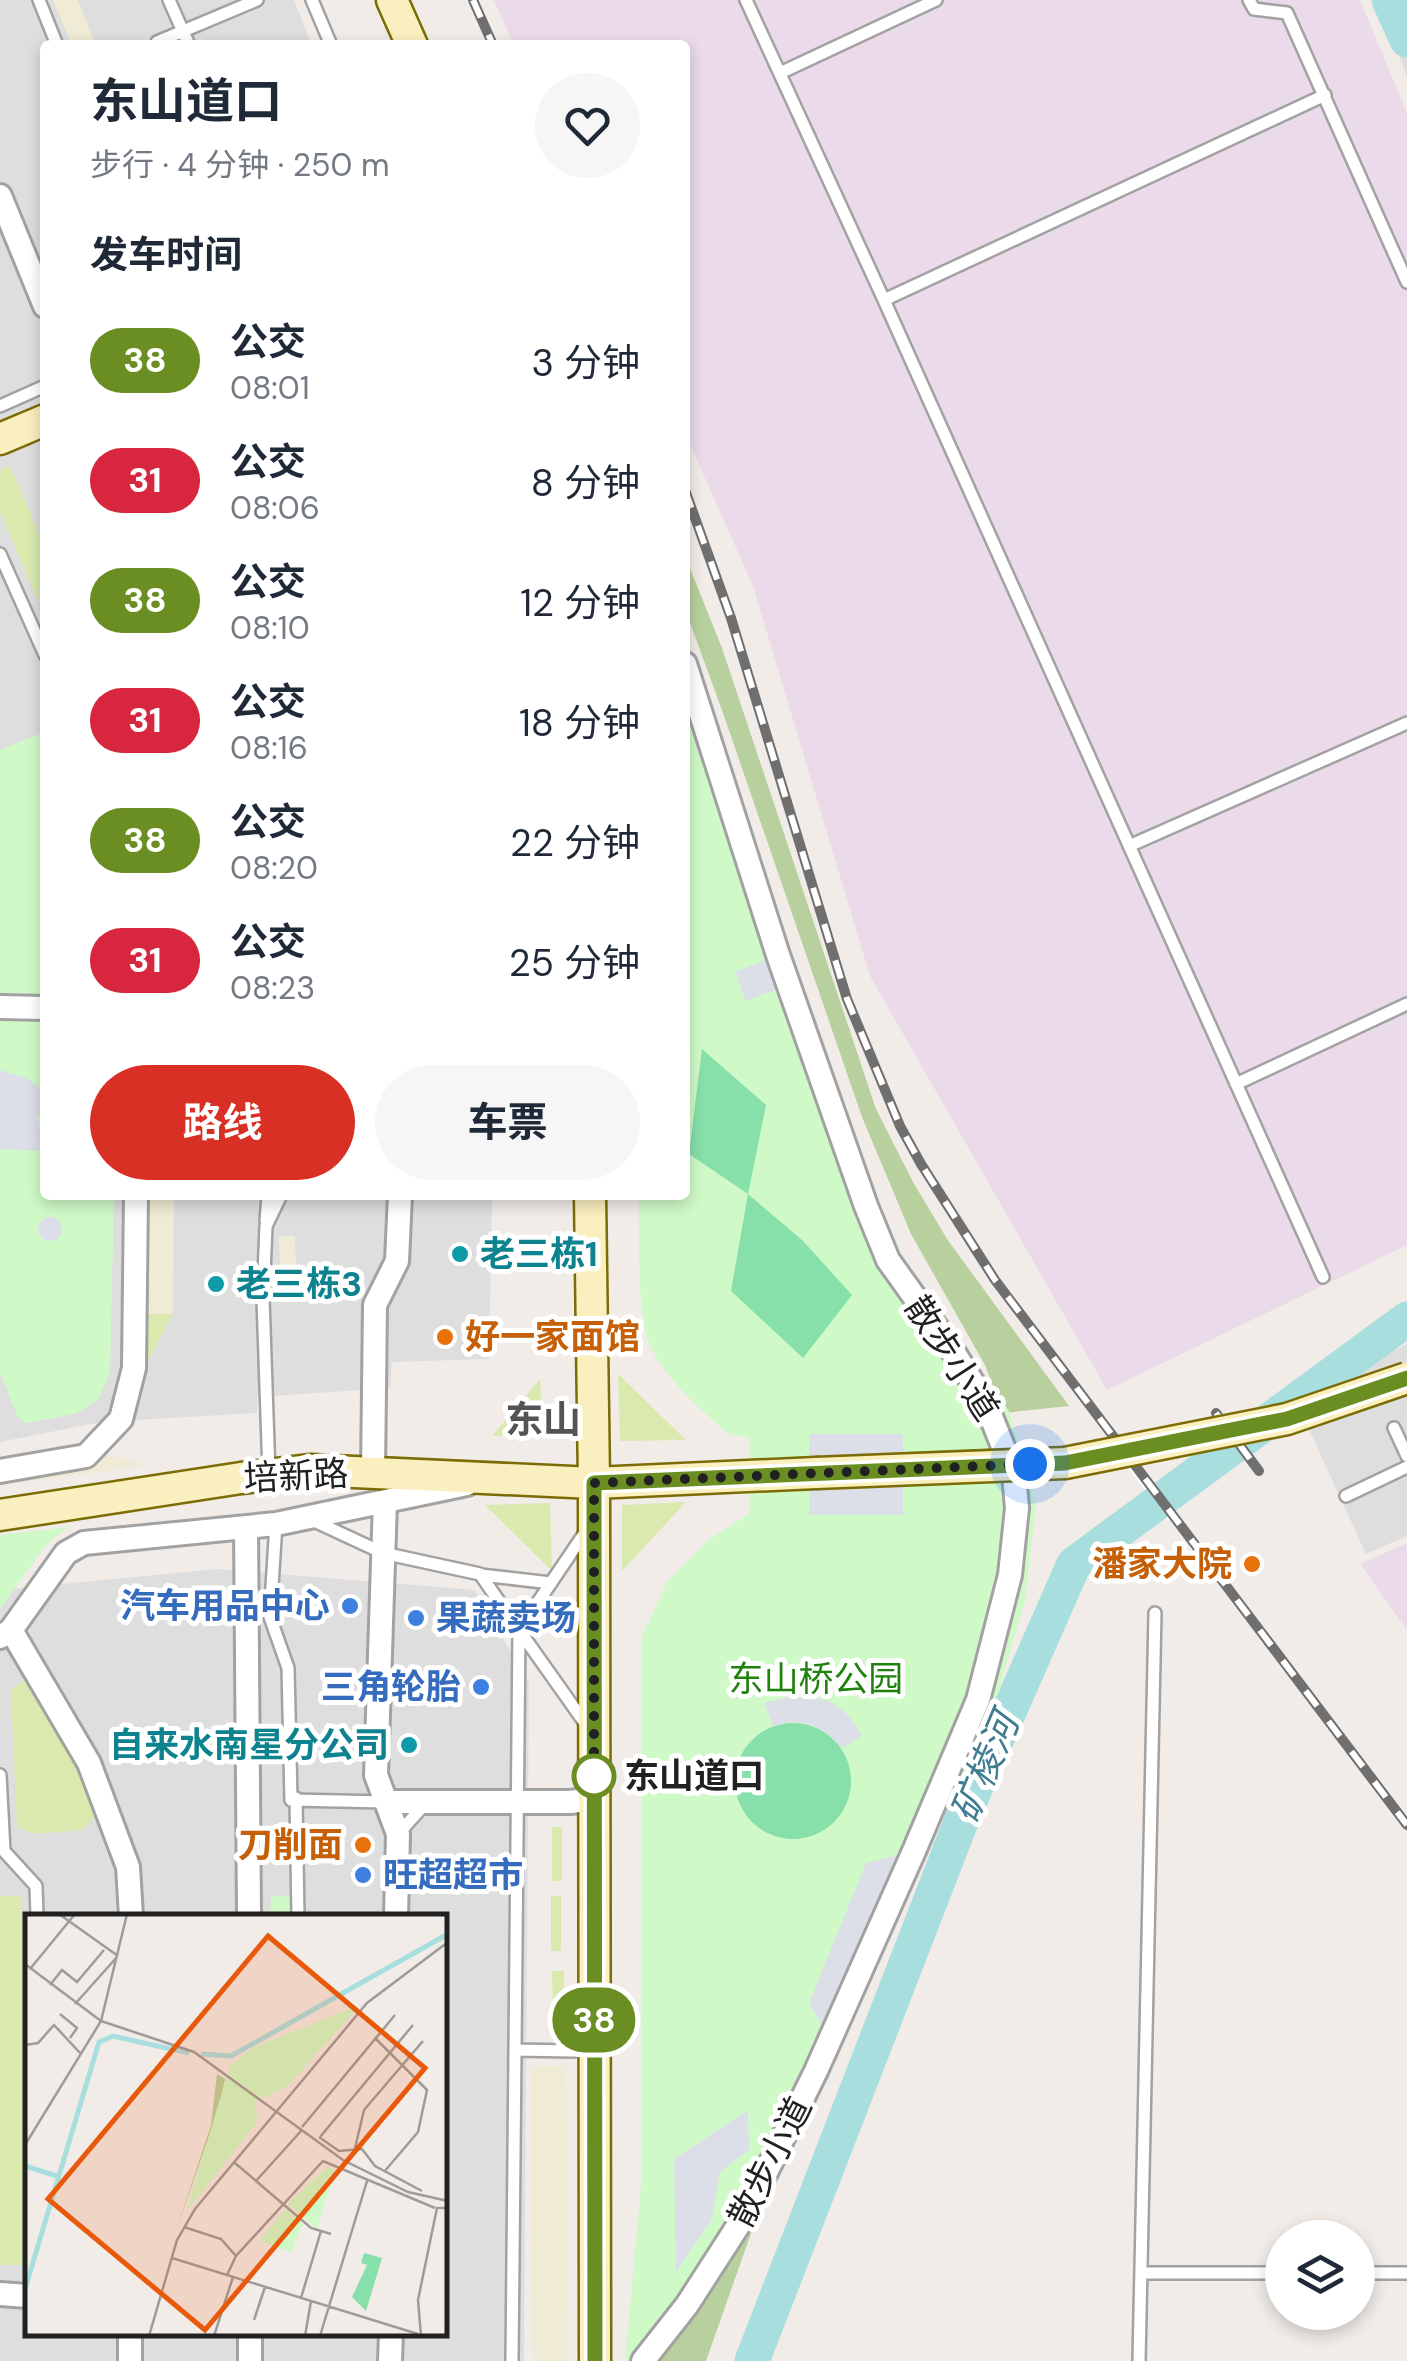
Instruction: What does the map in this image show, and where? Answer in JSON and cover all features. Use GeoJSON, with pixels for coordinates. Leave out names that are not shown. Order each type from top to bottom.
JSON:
{"type":"FeatureCollection","features":[{"type":"Feature","properties":{"kind":"main road"},"geometry":{"type":"LineString","coordinates":[[392,0],[410,40]]}},
{"type":"Feature","properties":{"kind":"main road"},"geometry":{"type":"LineString","coordinates":[[0,439],[40,422]]}},
{"type":"Feature","properties":{"kind":"main road"},"geometry":{"type":"LineString","coordinates":[[590,1200],[595,2361]]}},
{"type":"Feature","properties":{"kind":"main road","name":"培新路"},"geometry":{"type":"LineString","coordinates":[[0,1515],[310,1470],[381,1483],[495,1478],[594,1483],[1065,1463],[1287,1419],[1407,1378]]}},
{"type":"Feature","properties":{"kind":"street"},"geometry":{"type":"LineString","coordinates":[[0,196],[40,294]]}},
{"type":"Feature","properties":{"kind":"street","name":"散步小道"},"geometry":{"type":"LineString","coordinates":[[644,2361],[745,2215],[816,2071],[914,1852],[978,1700],[1010,1575],[1017,1508],[1014,1474],[986,1404],[888,1260],[866,1206],[778,956],[690,680]]}},
{"type":"Feature","properties":{"kind":"street"},"geometry":{"type":"LineString","coordinates":[[0,1007],[40,1008]]}},
{"type":"Feature","properties":{"kind":"street"},"geometry":{"type":"LineString","coordinates":[[0,1471],[86,1456],[122,1419],[134,1368],[136,1200]]}},
{"type":"Feature","properties":{"kind":"street"},"geometry":{"type":"LineString","coordinates":[[396,1914],[398,1834],[376,1775],[383,1552],[375,1305],[397,1261],[400,1200]]}},
{"type":"Feature","properties":{"kind":"street"},"geometry":{"type":"LineString","coordinates":[[131,1914],[128,1867],[89,1763],[5,1634],[66,1553],[84,1543],[246,1528],[308,1518],[381,1483]]}},
{"type":"Feature","properties":{"kind":"street"},"geometry":{"type":"LineString","coordinates":[[246,1528],[250,1914]]}},
{"type":"Feature","properties":{"kind":"street"},"geometry":{"type":"LineString","coordinates":[[386,1802],[594,1800]]}},
{"type":"Feature","properties":{"kind":"street"},"geometry":{"type":"LineString","coordinates":[[0,2294],[25,2296]]}},
{"type":"Feature","properties":{"kind":"lane"},"geometry":{"type":"LineString","coordinates":[[39,0],[56,40]]}},
{"type":"Feature","properties":{"kind":"lane"},"geometry":{"type":"LineString","coordinates":[[169,0],[186,40]]}},
{"type":"Feature","properties":{"kind":"lane"},"geometry":{"type":"LineString","coordinates":[[162,40],[257,0]]}},
{"type":"Feature","properties":{"kind":"lane"},"geometry":{"type":"LineString","coordinates":[[312,0],[329,40]]}},
{"type":"Feature","properties":{"kind":"lane"},"geometry":{"type":"LineString","coordinates":[[746,0],[1323,1277]]}},
{"type":"Feature","properties":{"kind":"lane"},"geometry":{"type":"LineString","coordinates":[[780,73],[936,0]]}},
{"type":"Feature","properties":{"kind":"lane"},"geometry":{"type":"LineString","coordinates":[[1249,0],[1254,10],[1287,13],[1407,282]]}},
{"type":"Feature","properties":{"kind":"lane"},"geometry":{"type":"LineString","coordinates":[[884,300],[1325,95]]}},
{"type":"Feature","properties":{"kind":"lane"},"geometry":{"type":"LineString","coordinates":[[0,406],[40,388]]}},
{"type":"Feature","properties":{"kind":"lane"},"geometry":{"type":"LineString","coordinates":[[0,554],[40,644]]}},
{"type":"Feature","properties":{"kind":"lane"},"geometry":{"type":"LineString","coordinates":[[1130,846],[1407,724]]}},
{"type":"Feature","properties":{"kind":"lane"},"geometry":{"type":"LineString","coordinates":[[1236,1084],[1407,1004]]}},
{"type":"Feature","properties":{"kind":"lane"},"geometry":{"type":"LineString","coordinates":[[268,1200],[263,1299],[269,1474]]}},
{"type":"Feature","properties":{"kind":"lane"},"geometry":{"type":"LineString","coordinates":[[266,1226],[279,1200]]}},
{"type":"Feature","properties":{"kind":"lane"},"geometry":{"type":"LineString","coordinates":[[1394,1428],[1407,1456]]}},
{"type":"Feature","properties":{"kind":"lane"},"geometry":{"type":"LineString","coordinates":[[1346,1496],[1407,1467]]}},
{"type":"Feature","properties":{"kind":"lane"},"geometry":{"type":"LineString","coordinates":[[308,1518],[383,1552],[481,1575],[550,1583]]}},
{"type":"Feature","properties":{"kind":"lane"},"geometry":{"type":"LineString","coordinates":[[512,2361],[519,1630],[594,1520]]}},
{"type":"Feature","properties":{"kind":"lane"},"geometry":{"type":"LineString","coordinates":[[276,1524],[270,1617],[288,1668],[290,1779],[297,1800],[298,1914]]}},
{"type":"Feature","properties":{"kind":"lane"},"geometry":{"type":"LineString","coordinates":[[481,1575],[594,1735]]}},
{"type":"Feature","properties":{"kind":"lane"},"geometry":{"type":"LineString","coordinates":[[1139,2361],[1155,1613]]}},
{"type":"Feature","properties":{"kind":"lane"},"geometry":{"type":"LineString","coordinates":[[0,1775],[4,1851],[36,1886],[37,1914]]}},
{"type":"Feature","properties":{"kind":"lane"},"geometry":{"type":"LineString","coordinates":[[297,1800],[386,1802]]}},
{"type":"Feature","properties":{"kind":"lane"},"geometry":{"type":"LineString","coordinates":[[398,1834],[427,1802]]}},
{"type":"Feature","properties":{"kind":"lane"},"geometry":{"type":"LineString","coordinates":[[515,2050],[574,2051]]}},
{"type":"Feature","properties":{"kind":"lane"},"geometry":{"type":"LineString","coordinates":[[1142,2273],[1265,2273]]}},
{"type":"Feature","properties":{"kind":"lane"},"geometry":{"type":"LineString","coordinates":[[1375,2273],[1407,2273]]}},
{"type":"Feature","properties":{"kind":"shaded area"},"geometry":{"type":"Polygon","coordinates":[[[0,0],[294,0],[310,40],[40,40],[40,1200],[492,1200],[489,1359],[392,1362],[390,1388],[257,1397],[257,1413],[101,1422],[0,1442],[0,0]]]}},
{"type":"Feature","properties":{"kind":"shaded area"},"geometry":{"type":"Polygon","coordinates":[[[53,0],[78,0],[94,40],[70,40],[53,0]]]}},
{"type":"Feature","properties":{"kind":"shaded area"},"geometry":{"type":"Polygon","coordinates":[[[494,0],[1360,0],[1407,113],[1407,1245],[1107,1390],[870,976],[753,586],[690,444],[690,40],[512,40],[494,0]]]}},
{"type":"Feature","properties":{"kind":"shaded area"},"geometry":{"type":"Polygon","coordinates":[[[1379,0],[1407,0],[1407,77],[1379,0]]]}},
{"type":"Feature","properties":{"kind":"shaded area"},"geometry":{"type":"Polygon","coordinates":[[[778,955],[789,985],[746,1001],[735,972],[778,955]]]}},
{"type":"Feature","properties":{"kind":"shaded area"},"geometry":{"type":"Polygon","coordinates":[[[0,1070],[26,1078],[40,1088],[40,1128],[39,1151],[0,1149],[0,1070]]]}},
{"type":"Feature","properties":{"kind":"shaded area"},"geometry":{"type":"Polygon","coordinates":[[[149,1200],[174,1200],[173,1314],[147,1314],[149,1200]]]}},
{"type":"Feature","properties":{"kind":"shaded area"},"geometry":{"type":"Polygon","coordinates":[[[50,1217],[62,1229],[50,1241],[38,1229],[50,1217]]]}},
{"type":"Feature","properties":{"kind":"shaded area"},"geometry":{"type":"Polygon","coordinates":[[[279,1236],[295,1236],[297,1290],[281,1291],[279,1236]]]}},
{"type":"Feature","properties":{"kind":"shaded area"},"geometry":{"type":"Polygon","coordinates":[[[1407,1344],[1407,1536],[1366,1554],[1295,1399],[1407,1344]]]}},
{"type":"Feature","properties":{"kind":"shaded area"},"geometry":{"type":"Polygon","coordinates":[[[809,1434],[903,1434],[903,1515],[809,1515],[809,1434]]]}},
{"type":"Feature","properties":{"kind":"shaded area"},"geometry":{"type":"Polygon","coordinates":[[[101,1453],[149,1465],[0,1485],[0,1480],[101,1453]]]}},
{"type":"Feature","properties":{"kind":"shaded area"},"geometry":{"type":"Polygon","coordinates":[[[1407,1543],[1407,1630],[1360,1564],[1407,1543]]]}},
{"type":"Feature","properties":{"kind":"shaded area"},"geometry":{"type":"Polygon","coordinates":[[[217,1569],[475,1590],[529,1683],[524,2361],[0,2361],[0,1590],[217,1569]]]}},
{"type":"Feature","properties":{"kind":"shaded area"},"geometry":{"type":"Polygon","coordinates":[[[810,1696],[843,1710],[862,1735],[842,1748],[811,1725],[792,1722],[773,1726],[764,1703],[810,1696]]]}},
{"type":"Feature","properties":{"kind":"shaded area"},"geometry":{"type":"Polygon","coordinates":[[[914,1851],[830,2040],[809,2003],[866,1863],[914,1851]]]}},
{"type":"Feature","properties":{"kind":"shaded area"},"geometry":{"type":"Polygon","coordinates":[[[566,2066],[569,2361],[533,2361],[531,2067],[566,2066]]]}},
{"type":"Feature","properties":{"kind":"shaded area"},"geometry":{"type":"Polygon","coordinates":[[[748,2110],[749,2150],[720,2172],[711,2221],[676,2272],[674,2159],[748,2110]]]}},
{"type":"Feature","properties":{"kind":"green space"},"geometry":{"type":"Polygon","coordinates":[[[10,466],[40,535],[40,606],[0,512],[0,470],[10,466]]]}},
{"type":"Feature","properties":{"kind":"green space"},"geometry":{"type":"Polygon","coordinates":[[[690,568],[722,648],[876,1109],[947,1239],[1069,1406],[1003,1413],[985,1365],[911,1234],[862,1117],[690,623],[690,568]]]}},
{"type":"Feature","properties":{"kind":"green space","name":"东山桥公园"},"geometry":{"type":"Polygon","coordinates":[[[690,660],[873,1188],[905,1262],[1009,1411],[1036,1505],[1025,1601],[992,1713],[761,2205],[653,2361],[625,2361],[642,2174],[641,1639],[667,1582],[708,1540],[749,1514],[750,1437],[725,1431],[666,1372],[652,1350],[643,1317],[639,1200],[690,1200],[690,660]]]}},
{"type":"Feature","properties":{"kind":"green space"},"geometry":{"type":"Polygon","coordinates":[[[40,734],[40,994],[0,993],[0,750],[40,734]]]}},
{"type":"Feature","properties":{"kind":"green space"},"geometry":{"type":"Polygon","coordinates":[[[0,1021],[40,1021],[40,1200],[114,1200],[110,1373],[98,1400],[75,1414],[25,1423],[17,1415],[0,1372],[0,1021]]]}},
{"type":"Feature","properties":{"kind":"green space"},"geometry":{"type":"Polygon","coordinates":[[[702,1049],[766,1105],[748,1194],[690,1155],[702,1049]]]}},
{"type":"Feature","properties":{"kind":"green space"},"geometry":{"type":"Polygon","coordinates":[[[748,1194],[803,1241],[852,1295],[803,1358],[731,1291],[748,1194]]]}},
{"type":"Feature","properties":{"kind":"green space"},"geometry":{"type":"Polygon","coordinates":[[[147,1314],[173,1314],[146,1364],[147,1314]]]}},
{"type":"Feature","properties":{"kind":"green space"},"geometry":{"type":"Polygon","coordinates":[[[618,1374],[686,1440],[620,1441],[618,1374]]]}},
{"type":"Feature","properties":{"kind":"green space"},"geometry":{"type":"Polygon","coordinates":[[[540,1379],[543,1433],[492,1436],[540,1379]]]}},
{"type":"Feature","properties":{"kind":"green space"},"geometry":{"type":"Polygon","coordinates":[[[686,1502],[622,1571],[622,1505],[686,1502]]]}},
{"type":"Feature","properties":{"kind":"green space"},"geometry":{"type":"Polygon","coordinates":[[[550,1503],[552,1571],[485,1505],[550,1503]]]}},
{"type":"Feature","properties":{"kind":"green space"},"geometry":{"type":"Polygon","coordinates":[[[68,1527],[45,1546],[0,1609],[0,1535],[68,1527]]]}},
{"type":"Feature","properties":{"kind":"green space"},"geometry":{"type":"Polygon","coordinates":[[[27,1681],[36,1687],[97,1813],[83,1830],[34,1834],[17,1827],[11,1690],[27,1681]]]}},
{"type":"Feature","properties":{"kind":"green space"},"geometry":{"type":"Polygon","coordinates":[[[793,1723],[815,1727],[834,1740],[847,1759],[851,1781],[847,1803],[834,1822],[815,1835],[793,1839],[771,1835],[752,1822],[739,1803],[735,1781],[739,1759],[752,1740],[771,1727],[793,1723]]]}},
{"type":"Feature","properties":{"kind":"green space"},"geometry":{"type":"Polygon","coordinates":[[[552,1827],[562,1827],[562,1881],[552,1881],[552,1827]]]}},
{"type":"Feature","properties":{"kind":"green space"},"geometry":{"type":"Polygon","coordinates":[[[0,1896],[22,1896],[25,2265],[0,2265],[0,1896]]]}},
{"type":"Feature","properties":{"kind":"green space"},"geometry":{"type":"Polygon","coordinates":[[[271,1896],[291,1896],[290,1914],[270,1914],[271,1896]]]}},
{"type":"Feature","properties":{"kind":"green space"},"geometry":{"type":"Polygon","coordinates":[[[551,1896],[561,1896],[561,1951],[551,1951],[551,1896]]]}},
{"type":"Feature","properties":{"kind":"green space"},"geometry":{"type":"Polygon","coordinates":[[[552,1971],[564,1971],[565,2027],[553,2027],[552,1971]]]}},
{"type":"Feature","properties":{"kind":"green space"},"geometry":{"type":"Polygon","coordinates":[[[761,2205],[706,2361],[653,2361],[761,2205]]]}},
{"type":"Feature","properties":{"kind":"pier"},"geometry":{"type":"Polygon","coordinates":[[[1134,1459],[1177,1515],[1168,1521],[1126,1465],[1134,1459]]]}},
{"type":"Feature","properties":{"kind":"waterway","name":"矿棱河"},"geometry":{"type":"LineString","coordinates":[[1389,0],[1407,40]]}},
{"type":"Feature","properties":{"kind":"waterway","name":"矿棱河"},"geometry":{"type":"LineString","coordinates":[[752,2361],[964,1814],[1074,1564],[1407,1319]]}},
{"type":"Feature","properties":{"kind":"railway"},"geometry":{"type":"LineString","coordinates":[[473,0],[491,40]]}},
{"type":"Feature","properties":{"kind":"railway"},"geometry":{"type":"LineString","coordinates":[[690,504],[731,618],[847,999],[900,1126],[995,1280],[1407,1825]]}},
{"type":"Feature","properties":{"kind":"railway"},"geometry":{"type":"LineString","coordinates":[[1216,1413],[1259,1471]]}},
{"type":"Feature","properties":{"kind":"bus line","name":"38"},"geometry":{"type":"LineString","coordinates":[[595,2361],[594,1483],[1065,1463],[1287,1419],[1407,1378]]}},
{"type":"Feature","properties":{"kind":"place","name":"老三栋1"},"geometry":{"type":"Point","coordinates":[460,1254]}},
{"type":"Feature","properties":{"kind":"place","name":"老三栋3"},"geometry":{"type":"Point","coordinates":[216,1284]}},
{"type":"Feature","properties":{"kind":"place","name":"好一家面馆"},"geometry":{"type":"Point","coordinates":[445,1337]}},
{"type":"Feature","properties":{"kind":"place","name":"潘家大院"},"geometry":{"type":"Point","coordinates":[1252,1564]}},
{"type":"Feature","properties":{"kind":"place","name":"汽车用品中心"},"geometry":{"type":"Point","coordinates":[350,1606]}},
{"type":"Feature","properties":{"kind":"place","name":"果蔬卖场"},"geometry":{"type":"Point","coordinates":[416,1618]}},
{"type":"Feature","properties":{"kind":"place","name":"三角轮胎"},"geometry":{"type":"Point","coordinates":[481,1687]}},
{"type":"Feature","properties":{"kind":"place","name":"自来水南星分公司"},"geometry":{"type":"Point","coordinates":[409,1745]}},
{"type":"Feature","properties":{"kind":"place","name":"东山道口"},"geometry":{"type":"Point","coordinates":[594,1776]}},
{"type":"Feature","properties":{"kind":"place","name":"刀削面"},"geometry":{"type":"Point","coordinates":[363,1845]}},
{"type":"Feature","properties":{"kind":"place","name":"旺超超市"},"geometry":{"type":"Point","coordinates":[363,1875]}},
{"type":"Feature","properties":{"kind":"district","name":"东山"},"geometry":{"type":"Point","coordinates":[543,1420]}},
{"type":"Feature","properties":{"kind":"route"},"geometry":{"type":"LineString","coordinates":[[594,1776],[594,1782],[594,1483],[1030,1464]]}}]}
